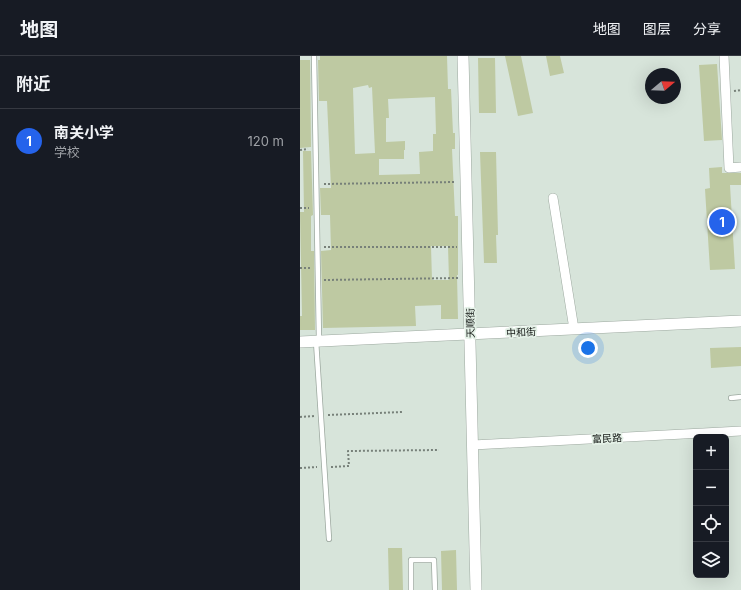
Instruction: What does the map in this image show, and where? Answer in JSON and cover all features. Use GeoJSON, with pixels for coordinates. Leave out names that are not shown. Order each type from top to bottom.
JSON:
{"type":"FeatureCollection","features":[{"type":"Feature","properties":{"kind":"street","name":"天顺街"},"geometry":{"type":"LineString","coordinates":[[463,56],[476,590]]}},
{"type":"Feature","properties":{"kind":"street"},"geometry":{"type":"LineString","coordinates":[[724,56],[729,168],[741,167]]}},
{"type":"Feature","properties":{"kind":"street"},"geometry":{"type":"LineString","coordinates":[[553,198],[574,329]]}},
{"type":"Feature","properties":{"kind":"street","name":"中和街"},"geometry":{"type":"LineString","coordinates":[[300,342],[741,321]]}},
{"type":"Feature","properties":{"kind":"street","name":"富民路"},"geometry":{"type":"LineString","coordinates":[[473,446],[741,431]]}},
{"type":"Feature","properties":{"kind":"lane"},"geometry":{"type":"LineString","coordinates":[[314,56],[318,268],[317,341],[329,539]]}},
{"type":"Feature","properties":{"kind":"lane"},"geometry":{"type":"LineString","coordinates":[[732,398],[741,397]]}},
{"type":"Feature","properties":{"kind":"lane"},"geometry":{"type":"LineString","coordinates":[[411,590],[411,560],[434,560],[434,590]]}},
{"type":"Feature","properties":{"kind":"path"},"geometry":{"type":"LineString","coordinates":[[316,184],[467,182]]}},
{"type":"Feature","properties":{"kind":"path"},"geometry":{"type":"LineString","coordinates":[[317,247],[468,247]]}},
{"type":"Feature","properties":{"kind":"path"},"geometry":{"type":"LineString","coordinates":[[300,268],[318,268]]}},
{"type":"Feature","properties":{"kind":"path"},"geometry":{"type":"LineString","coordinates":[[318,280],[469,278]]}},
{"type":"Feature","properties":{"kind":"path"},"geometry":{"type":"LineString","coordinates":[[300,417],[403,412]]}},
{"type":"Feature","properties":{"kind":"path"},"geometry":{"type":"LineString","coordinates":[[300,468],[349,466],[348,451],[439,450]]}},
{"type":"Feature","properties":{"kind":"building"},"geometry":{"type":"Polygon","coordinates":[[[320,56],[447,56],[448,89],[451,89],[453,133],[455,133],[455,149],[452,149],[455,216],[458,216],[458,319],[441,319],[441,305],[415,306],[416,326],[323,328],[321,251],[331,250],[330,215],[321,215],[320,188],[331,188],[327,101],[319,101],[318,60],[320,60],[320,56]],[[368,85],[353,88],[355,154],[375,153],[372,87],[369,88],[368,85]],[[435,97],[388,99],[389,118],[386,118],[386,142],[405,141],[404,159],[379,159],[379,175],[420,174],[419,152],[433,151],[433,134],[436,134],[435,97]],[[431,246],[432,280],[449,280],[448,246],[431,246]]]}},
{"type":"Feature","properties":{"kind":"building"},"geometry":{"type":"Polygon","coordinates":[[[505,56],[521,56],[533,113],[518,116],[505,56]]]}},
{"type":"Feature","properties":{"kind":"building"},"geometry":{"type":"Polygon","coordinates":[[[546,56],[560,56],[564,73],[550,76],[546,56]]]}},
{"type":"Feature","properties":{"kind":"building"},"geometry":{"type":"Polygon","coordinates":[[[478,58],[495,58],[496,113],[479,113],[478,58]]]}},
{"type":"Feature","properties":{"kind":"building"},"geometry":{"type":"Polygon","coordinates":[[[300,60],[310,60],[311,147],[300,148],[300,60]]]}},
{"type":"Feature","properties":{"kind":"building"},"geometry":{"type":"Polygon","coordinates":[[[717,64],[722,140],[704,141],[699,65],[717,64]]]}},
{"type":"Feature","properties":{"kind":"building"},"geometry":{"type":"Polygon","coordinates":[[[303,151],[311,151],[313,215],[311,216],[311,251],[314,251],[315,330],[300,330],[300,316],[302,316],[300,212],[304,212],[303,151]]]}},
{"type":"Feature","properties":{"kind":"building"},"geometry":{"type":"Polygon","coordinates":[[[480,152],[496,152],[498,235],[496,235],[497,263],[484,263],[480,152]]]}},
{"type":"Feature","properties":{"kind":"building"},"geometry":{"type":"Polygon","coordinates":[[[722,167],[722,173],[741,173],[741,185],[730,185],[735,269],[710,270],[705,189],[710,188],[709,168],[722,167]]]}},
{"type":"Feature","properties":{"kind":"building"},"geometry":{"type":"Polygon","coordinates":[[[741,347],[741,366],[711,368],[710,348],[741,347]]]}},
{"type":"Feature","properties":{"kind":"building"},"geometry":{"type":"Polygon","coordinates":[[[388,548],[402,548],[403,590],[389,590],[388,548]]]}},
{"type":"Feature","properties":{"kind":"building"},"geometry":{"type":"Polygon","coordinates":[[[456,550],[457,590],[442,590],[441,551],[456,550]]]}},
{"type":"Feature","properties":{"kind":"place","name":"南关小学"},"geometry":{"type":"Point","coordinates":[722,222]}}]}
